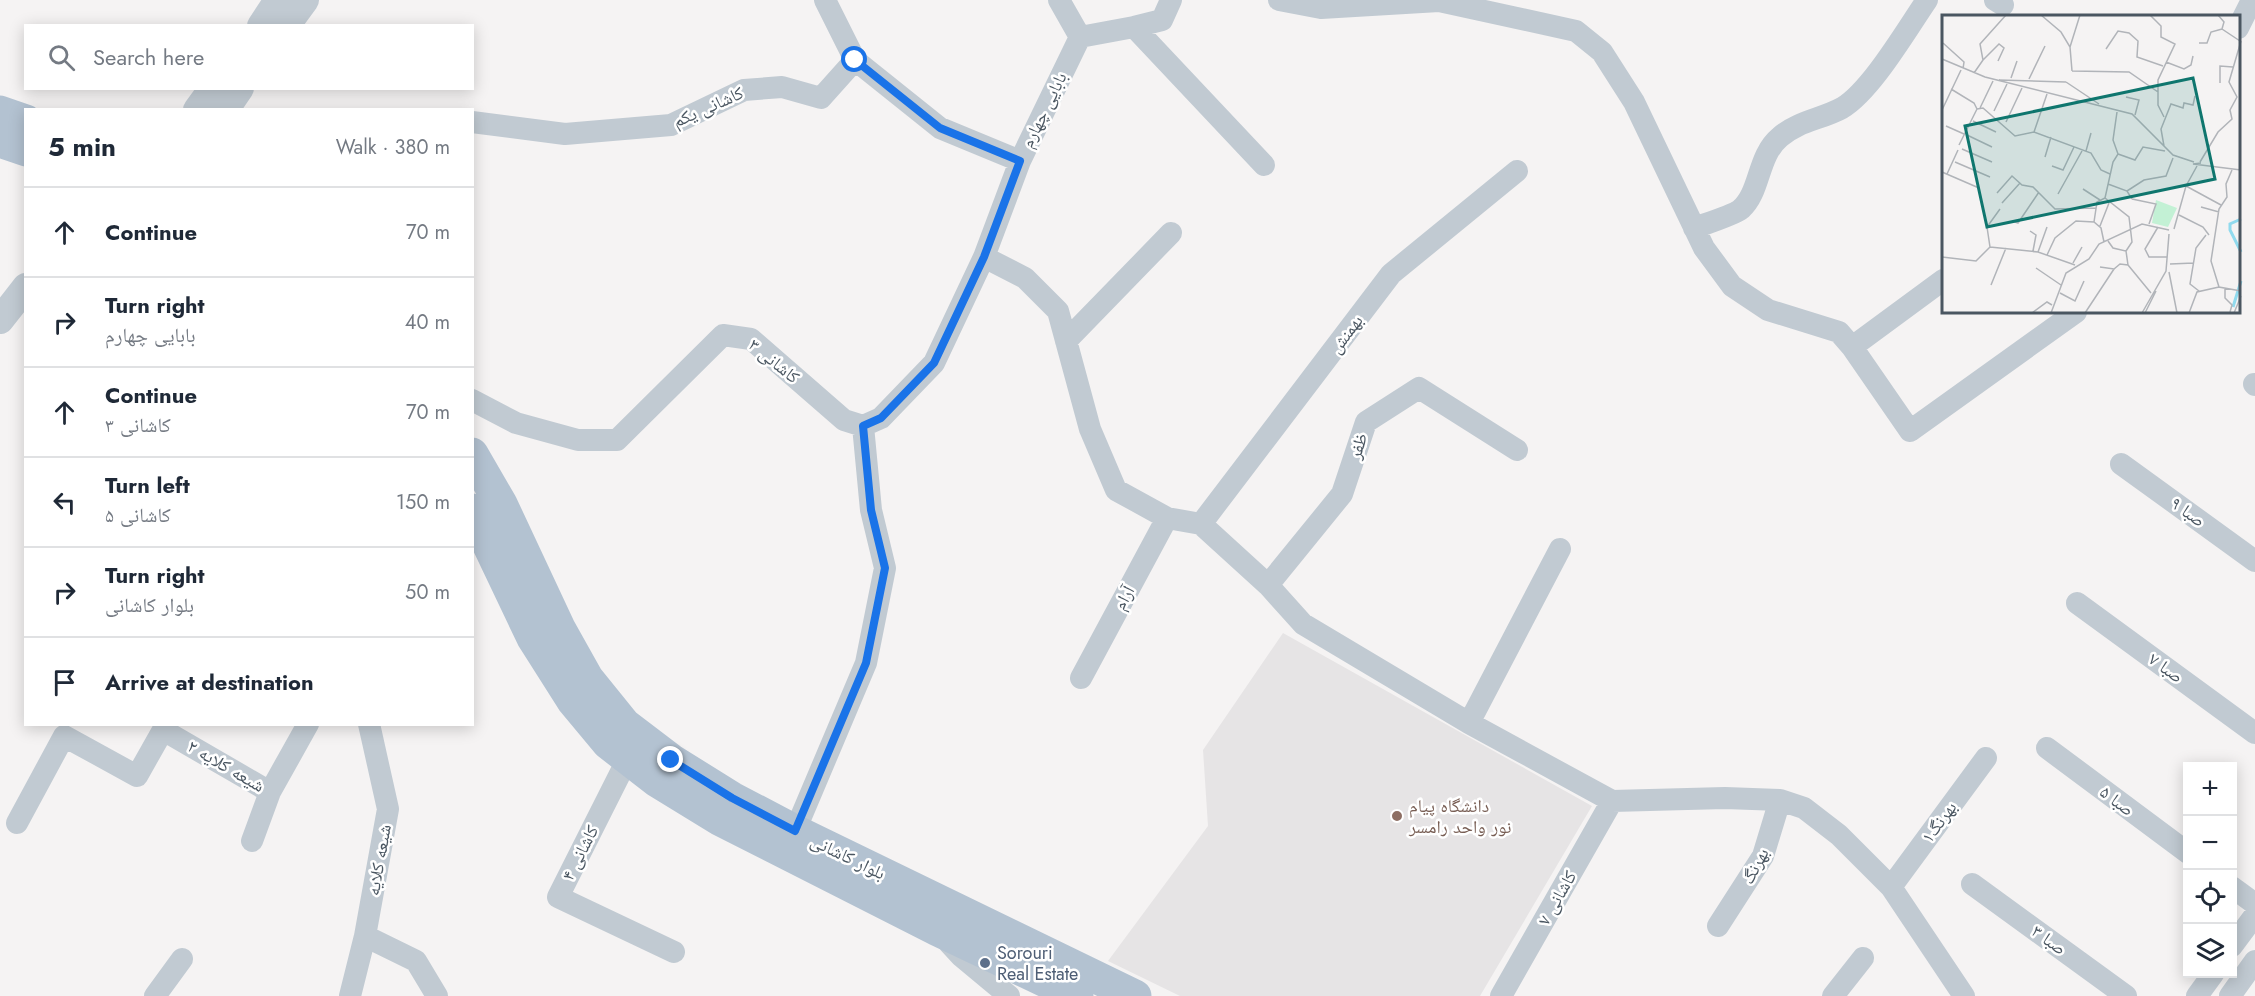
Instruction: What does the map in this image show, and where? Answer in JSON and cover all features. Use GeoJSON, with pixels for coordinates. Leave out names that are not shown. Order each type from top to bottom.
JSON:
{"type":"FeatureCollection","features":[{"type":"Feature","properties":{"kind":"main road"},"geometry":{"type":"LineString","coordinates":[[0,112],[24,120]]}},
{"type":"Feature","properties":{"kind":"main road"},"geometry":{"type":"LineString","coordinates":[[0,141],[24,149]]}},
{"type":"Feature","properties":{"kind":"main road","name":"بلوار کاشانی"},"geometry":{"type":"LineString","coordinates":[[474,457],[501,504],[559,628],[587,678],[625,725],[671,760],[732,798],[795,831],[1135,996]]}},
{"type":"Feature","properties":{"kind":"main road","name":"بلوار کاشانی"},"geometry":{"type":"LineString","coordinates":[[474,513],[533,638],[573,701],[608,743],[657,781],[719,819],[936,929],[1077,996]]}},
{"type":"Feature","properties":{"kind":"street"},"geometry":{"type":"LineString","coordinates":[[262,24],[279,0]]}},
{"type":"Feature","properties":{"kind":"street"},"geometry":{"type":"LineString","coordinates":[[287,24],[305,0]]}},
{"type":"Feature","properties":{"kind":"street"},"geometry":{"type":"LineString","coordinates":[[825,0],[855,60],[940,128],[1020,161]]}},
{"type":"Feature","properties":{"kind":"street"},"geometry":{"type":"LineString","coordinates":[[1059,0],[1080,37],[1162,20],[1171,0]]}},
{"type":"Feature","properties":{"kind":"street"},"geometry":{"type":"LineString","coordinates":[[1279,0],[1322,8],[1439,1],[1576,31],[1602,52],[1634,102],[1704,248],[1732,286],[1768,310],[1839,332],[1852,347],[1910,431],[2073,314]]}},
{"type":"Feature","properties":{"kind":"street"},"geometry":{"type":"LineString","coordinates":[[1694,228],[1740,209],[1750,196],[1765,154],[1779,137],[1799,124],[1842,107],[1864,90],[1927,0]]}},
{"type":"Feature","properties":{"kind":"street"},"geometry":{"type":"LineString","coordinates":[[2240,24],[2252,0]]}},
{"type":"Feature","properties":{"kind":"street"},"geometry":{"type":"LineString","coordinates":[[1134,27],[1264,165]]}},
{"type":"Feature","properties":{"kind":"street","name":"بابایی چهارم"},"geometry":{"type":"LineString","coordinates":[[984,257],[1020,161],[1080,37]]}},
{"type":"Feature","properties":{"kind":"street","name":"کاشانی یکم"},"geometry":{"type":"LineString","coordinates":[[474,122],[565,134],[671,126],[744,90],[782,87],[821,98],[855,60]]}},
{"type":"Feature","properties":{"kind":"street"},"geometry":{"type":"LineString","coordinates":[[199,108],[212,90]]}},
{"type":"Feature","properties":{"kind":"street"},"geometry":{"type":"LineString","coordinates":[[226,108],[239,90]]}},
{"type":"Feature","properties":{"kind":"street","name":"بهمنش"},"geometry":{"type":"LineString","coordinates":[[1201,524],[1392,274],[1517,171]]}},
{"type":"Feature","properties":{"kind":"street"},"geometry":{"type":"LineString","coordinates":[[1066,341],[1172,232]]}},
{"type":"Feature","properties":{"kind":"street"},"geometry":{"type":"LineString","coordinates":[[795,831],[866,663],[885,568],[871,510],[863,426],[881,418],[934,363],[984,257],[1025,278],[1058,311],[1090,429],[1116,490],[1167,518],[1201,524],[1268,585],[1303,624],[1469,723],[1612,801],[1725,798],[1780,800],[1804,808],[1839,835],[1892,887],[1964,996]]}},
{"type":"Feature","properties":{"kind":"street"},"geometry":{"type":"LineString","coordinates":[[1852,347],[1942,281]]}},
{"type":"Feature","properties":{"kind":"street"},"geometry":{"type":"LineString","coordinates":[[0,320],[24,290]]}},
{"type":"Feature","properties":{"kind":"street","name":"کاشانی ۳"},"geometry":{"type":"LineString","coordinates":[[474,401],[516,423],[578,440],[617,440],[723,335],[751,339],[844,420],[863,426]]}},
{"type":"Feature","properties":{"kind":"street","name":"ظفر"},"geometry":{"type":"LineString","coordinates":[[1268,585],[1342,494],[1366,422],[1419,388],[1517,450]]}},
{"type":"Feature","properties":{"kind":"street","name":"صبا ۹"},"geometry":{"type":"LineString","coordinates":[[2121,464],[2255,561]]}},
{"type":"Feature","properties":{"kind":"street","name":"آرام"},"geometry":{"type":"LineString","coordinates":[[1081,678],[1167,518]]}},
{"type":"Feature","properties":{"kind":"street"},"geometry":{"type":"LineString","coordinates":[[1469,723],[1560,549]]}},
{"type":"Feature","properties":{"kind":"street","name":"صبا ۷"},"geometry":{"type":"LineString","coordinates":[[2077,603],[2255,733]]}},
{"type":"Feature","properties":{"kind":"street","name":"شیعه کلایه ۲"},"geometry":{"type":"LineString","coordinates":[[17,823],[67,730],[137,776],[164,730],[270,792],[307,726]]}},
{"type":"Feature","properties":{"kind":"street","name":"شیعه کلایه"},"geometry":{"type":"LineString","coordinates":[[350,996],[365,936],[388,809],[369,726]]}},
{"type":"Feature","properties":{"kind":"street","name":"صبا ۵"},"geometry":{"type":"LineString","coordinates":[[2047,748],[2183,851]]}},
{"type":"Feature","properties":{"kind":"street","name":"کاشانی ۴"},"geometry":{"type":"LineString","coordinates":[[628,758],[558,897],[674,952]]}},
{"type":"Feature","properties":{"kind":"street","name":"۱بهرنگ"},"geometry":{"type":"LineString","coordinates":[[1892,887],[1986,758]]}},
{"type":"Feature","properties":{"kind":"street"},"geometry":{"type":"LineString","coordinates":[[252,841],[270,792]]}},
{"type":"Feature","properties":{"kind":"street","name":"بهرنگ"},"geometry":{"type":"LineString","coordinates":[[1718,926],[1763,856],[1780,800]]}},
{"type":"Feature","properties":{"kind":"street","name":"کاشانی ۷"},"geometry":{"type":"LineString","coordinates":[[1501,996],[1612,801]]}},
{"type":"Feature","properties":{"kind":"street","name":"صبا ۳"},"geometry":{"type":"LineString","coordinates":[[1972,884],[2126,996]]}},
{"type":"Feature","properties":{"kind":"street"},"geometry":{"type":"LineString","coordinates":[[2237,891],[2255,904]]}},
{"type":"Feature","properties":{"kind":"street"},"geometry":{"type":"LineString","coordinates":[[2237,939],[2255,915]]}},
{"type":"Feature","properties":{"kind":"street"},"geometry":{"type":"LineString","coordinates":[[936,929],[961,956],[1009,996]]}},
{"type":"Feature","properties":{"kind":"street"},"geometry":{"type":"LineString","coordinates":[[365,936],[416,961],[437,996]]}},
{"type":"Feature","properties":{"kind":"street"},"geometry":{"type":"LineString","coordinates":[[1833,996],[1863,958]]}},
{"type":"Feature","properties":{"kind":"street"},"geometry":{"type":"LineString","coordinates":[[155,996],[182,959]]}},
{"type":"Feature","properties":{"kind":"street"},"geometry":{"type":"LineString","coordinates":[[2230,996],[2255,961]]}},
{"type":"Feature","properties":{"kind":"street"},"geometry":{"type":"LineString","coordinates":[[2197,996],[2210,978]]}},
{"type":"Feature","properties":{"kind":"shaded area","name":"دانشگاه پیام نور واحد رامسر"},"geometry":{"type":"Polygon","coordinates":[[[1283,633],[1592,806],[1480,996],[1180,996],[1108,961],[1208,826],[1203,750],[1283,633]]]}},
{"type":"Feature","properties":{"kind":"place","name":"دانشگاه پیام نور واحد رامسر"},"geometry":{"type":"Point","coordinates":[1397,816]}},
{"type":"Feature","properties":{"kind":"place","name":"Sorouri Real Estate"},"geometry":{"type":"Point","coordinates":[985,963]}},
{"type":"Feature","properties":{"kind":"route"},"geometry":{"type":"LineString","coordinates":[[671,760],[732,798],[795,831],[866,663],[885,568],[871,510],[863,426],[881,418],[934,363],[984,257],[1020,161],[940,128],[855,60]]}}]}
